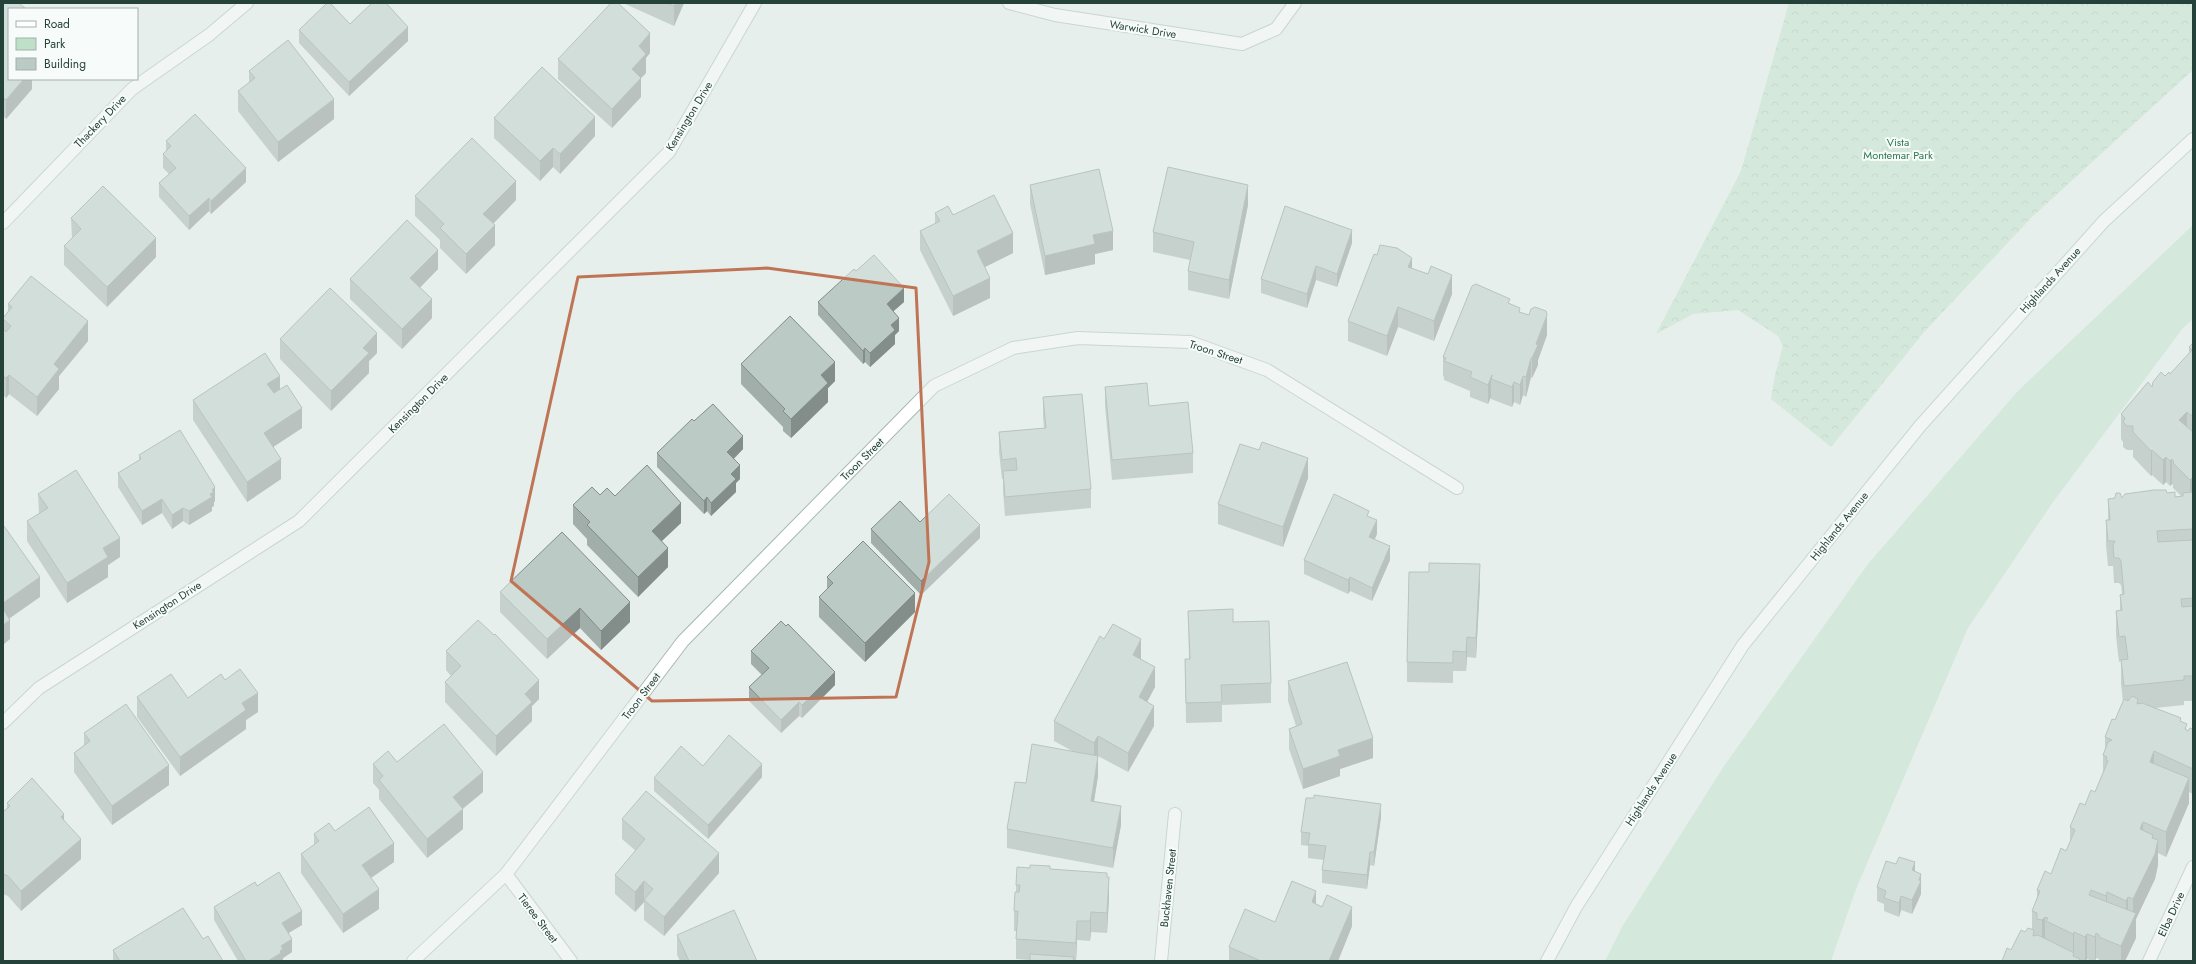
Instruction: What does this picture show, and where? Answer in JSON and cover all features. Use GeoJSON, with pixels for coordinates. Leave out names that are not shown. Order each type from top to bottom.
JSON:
{"type":"FeatureCollection","features":[{"type":"Feature","properties":{"kind":"street","name":"Thackery Drive"},"geometry":{"type":"LineString","coordinates":[[3,223],[132,89],[209,35],[246,3]]}},
{"type":"Feature","properties":{"kind":"street","name":"Kensington Drive"},"geometry":{"type":"LineString","coordinates":[[3,724],[39,688],[299,521],[669,152],[755,3]]}},
{"type":"Feature","properties":{"kind":"street","name":"Warwick Drive"},"geometry":{"type":"LineString","coordinates":[[1009,3],[1056,9],[1242,44],[1276,29],[1295,3]]}},
{"type":"Feature","properties":{"kind":"street","name":"Highlands Avenue"},"geometry":{"type":"LineString","coordinates":[[1547,961],[1576,907],[1743,645],[1920,426],[2104,221],[2193,139]]}},
{"type":"Feature","properties":{"kind":"street","name":"Troon Street"},"geometry":{"type":"LineString","coordinates":[[413,961],[506,874],[682,641],[934,386],[1013,348],[1078,338],[1190,342],[1267,370],[1457,488]]}},
{"type":"Feature","properties":{"kind":"street","name":"Buckhaven Street"},"geometry":{"type":"LineString","coordinates":[[1161,961],[1175,814]]}},
{"type":"Feature","properties":{"kind":"street","name":"Elba Drive"},"geometry":{"type":"LineString","coordinates":[[2149,961],[2193,867]]}},
{"type":"Feature","properties":{"kind":"street","name":"Tieree Street"},"geometry":{"type":"LineString","coordinates":[[506,874],[571,961]]}},
{"type":"Feature","properties":{"kind":"highlighted area"},"geometry":{"type":"Polygon","coordinates":[[[767,268],[916,288],[929,562],[896,697],[652,701],[511,581],[578,277],[767,268]]]}},
{"type":"Feature","properties":{"kind":"green space","name":"Vista Montemar Park"},"geometry":{"type":"Polygon","coordinates":[[[1789,3],[2193,3],[2193,70],[2031,218],[1925,331],[1831,447],[1771,399],[1775,375],[1783,346],[1778,336],[1738,310],[1693,314],[1656,334],[1741,171],[1789,3]]]}},
{"type":"Feature","properties":{"kind":"green space"},"geometry":{"type":"Polygon","coordinates":[[[2193,225],[2193,319],[2183,328],[2053,502],[1968,628],[1856,889],[1831,961],[1605,961],[1622,927],[1724,766],[1868,564],[2018,391],[2193,225]]]}},
{"type":"Feature","properties":{"kind":"building"},"geometry":{"type":"Polygon","coordinates":[[[3,3],[19,3],[25,8],[8,8],[8,80],[23,80],[6,100],[3,97],[3,3]]]}},
{"type":"Feature","properties":{"kind":"building"},"geometry":{"type":"Polygon","coordinates":[[[327,3],[330,3],[350,24],[372,3],[386,3],[408,27],[349,82],[299,30],[327,3]]]}},
{"type":"Feature","properties":{"kind":"building"},"geometry":{"type":"Polygon","coordinates":[[[611,3],[618,3],[650,33],[639,46],[646,54],[632,69],[641,78],[612,109],[558,59],[611,3]]]}},
{"type":"Feature","properties":{"kind":"building"},"geometry":{"type":"Polygon","coordinates":[[[667,3],[676,3],[674,6],[667,3]]]}},
{"type":"Feature","properties":{"kind":"building"},"geometry":{"type":"Polygon","coordinates":[[[288,40],[334,99],[278,142],[238,91],[255,78],[249,71],[288,40]]]}},
{"type":"Feature","properties":{"kind":"building"},"geometry":{"type":"Polygon","coordinates":[[[542,67],[595,117],[560,154],[553,148],[540,161],[494,118],[542,67]]]}},
{"type":"Feature","properties":{"kind":"building"},"geometry":{"type":"Polygon","coordinates":[[[195,114],[246,168],[211,201],[209,198],[189,216],[159,183],[176,168],[163,154],[171,146],[166,141],[195,114]]]}},
{"type":"Feature","properties":{"kind":"building"},"geometry":{"type":"Polygon","coordinates":[[[472,138],[516,181],[483,214],[495,225],[466,254],[440,228],[444,224],[415,196],[472,138]]]}},
{"type":"Feature","properties":{"kind":"building"},"geometry":{"type":"Polygon","coordinates":[[[1168,167],[1248,185],[1229,280],[1188,271],[1194,242],[1153,232],[1168,167]]]}},
{"type":"Feature","properties":{"kind":"building"},"geometry":{"type":"Polygon","coordinates":[[[1099,169],[1113,231],[1093,235],[1095,244],[1045,256],[1030,185],[1099,169]]]}},
{"type":"Feature","properties":{"kind":"building"},"geometry":{"type":"Polygon","coordinates":[[[103,186],[156,238],[107,287],[64,246],[81,229],[71,218],[103,186]]]}},
{"type":"Feature","properties":{"kind":"building"},"geometry":{"type":"Polygon","coordinates":[[[994,195],[1013,233],[977,251],[990,278],[953,296],[920,231],[940,221],[935,213],[948,206],[953,215],[994,195]]]}},
{"type":"Feature","properties":{"kind":"building"},"geometry":{"type":"Polygon","coordinates":[[[1285,206],[1352,230],[1337,274],[1316,266],[1307,294],[1261,279],[1285,206]]]}},
{"type":"Feature","properties":{"kind":"building"},"geometry":{"type":"Polygon","coordinates":[[[407,220],[438,250],[410,278],[432,299],[402,329],[350,279],[407,220]]]}},
{"type":"Feature","properties":{"kind":"building"},"geometry":{"type":"Polygon","coordinates":[[[1380,245],[1397,248],[1412,258],[1408,267],[1428,274],[1431,266],[1452,275],[1434,321],[1398,307],[1387,336],[1348,321],[1374,254],[1377,255],[1380,245]]]}},
{"type":"Feature","properties":{"kind":"building"},"geometry":{"type":"Polygon","coordinates":[[[874,255],[904,288],[887,304],[899,318],[891,325],[895,330],[870,353],[865,348],[863,351],[818,302],[854,269],[856,271],[874,255]]]}},
{"type":"Feature","properties":{"kind":"building"},"geometry":{"type":"Polygon","coordinates":[[[31,276],[88,321],[54,364],[59,369],[37,397],[9,375],[6,378],[3,376],[3,329],[6,332],[11,326],[3,318],[12,307],[8,304],[31,276]]]}},
{"type":"Feature","properties":{"kind":"building"},"geometry":{"type":"Polygon","coordinates":[[[1476,284],[1510,299],[1508,303],[1520,308],[1519,312],[1529,315],[1531,309],[1535,307],[1546,311],[1547,315],[1536,344],[1538,345],[1531,358],[1526,377],[1523,376],[1520,385],[1514,382],[1512,387],[1491,379],[1492,375],[1488,385],[1470,377],[1472,372],[1444,361],[1446,358],[1443,357],[1472,286],[1476,284]]]}},
{"type":"Feature","properties":{"kind":"building"},"geometry":{"type":"Polygon","coordinates":[[[330,288],[377,333],[363,348],[369,353],[331,391],[280,339],[330,288]]]}},
{"type":"Feature","properties":{"kind":"building"},"geometry":{"type":"Polygon","coordinates":[[[790,316],[835,362],[821,375],[828,383],[791,419],[783,411],[785,409],[741,364],[790,316]]]}},
{"type":"Feature","properties":{"kind":"building"},"geometry":{"type":"Polygon","coordinates":[[[2193,343],[2193,417],[2187,412],[2179,420],[2193,432],[2193,477],[2190,480],[2173,463],[2174,462],[2172,459],[2170,461],[2166,457],[2163,460],[2152,450],[2151,451],[2133,432],[2133,426],[2127,426],[2123,422],[2125,418],[2121,414],[2148,382],[2152,387],[2153,382],[2161,372],[2165,376],[2169,372],[2170,374],[2192,350],[2189,347],[2193,343]]]}},
{"type":"Feature","properties":{"kind":"building"},"geometry":{"type":"Polygon","coordinates":[[[265,353],[280,376],[267,384],[274,393],[287,385],[302,408],[264,433],[281,459],[247,482],[193,400],[265,353]]]}},
{"type":"Feature","properties":{"kind":"building"},"geometry":{"type":"Polygon","coordinates":[[[1147,383],[1149,406],[1188,402],[1193,453],[1112,460],[1105,387],[1147,383]]]}},
{"type":"Feature","properties":{"kind":"building"},"geometry":{"type":"Polygon","coordinates":[[[1082,394],[1091,489],[1005,497],[1003,471],[1017,470],[1016,458],[1002,460],[999,432],[1046,428],[1043,397],[1082,394]]]}},
{"type":"Feature","properties":{"kind":"building"},"geometry":{"type":"Polygon","coordinates":[[[713,404],[743,436],[727,452],[740,465],[731,474],[736,479],[711,503],[707,497],[704,501],[657,453],[692,419],[694,421],[713,404]]]}},
{"type":"Feature","properties":{"kind":"building"},"geometry":{"type":"Polygon","coordinates":[[[180,430],[215,487],[212,490],[214,492],[210,494],[212,497],[189,511],[183,508],[172,515],[162,499],[142,511],[118,473],[141,459],[139,455],[180,430]]]}},
{"type":"Feature","properties":{"kind":"building"},"geometry":{"type":"Polygon","coordinates":[[[1262,442],[1308,458],[1283,527],[1218,504],[1240,444],[1259,450],[1262,442]]]}},
{"type":"Feature","properties":{"kind":"building"},"geometry":{"type":"Polygon","coordinates":[[[647,465],[681,503],[652,531],[668,548],[638,577],[587,525],[590,522],[573,505],[592,487],[600,495],[607,488],[615,496],[647,465]]]}},
{"type":"Feature","properties":{"kind":"building"},"geometry":{"type":"Polygon","coordinates":[[[76,470],[120,538],[103,548],[108,557],[67,583],[27,521],[48,508],[38,494],[76,470]]]}},
{"type":"Feature","properties":{"kind":"building"},"geometry":{"type":"Polygon","coordinates":[[[2166,490],[2167,493],[2175,492],[2175,497],[2183,496],[2183,493],[2193,492],[2193,529],[2157,531],[2158,542],[2193,540],[2193,598],[2181,599],[2182,607],[2193,606],[2193,676],[2184,676],[2184,680],[2124,686],[2121,660],[2128,659],[2125,636],[2119,637],[2116,611],[2122,610],[2120,595],[2124,594],[2121,561],[2119,558],[2114,558],[2113,545],[2115,541],[2108,541],[2106,520],[2110,520],[2108,499],[2115,498],[2116,493],[2120,493],[2122,498],[2125,494],[2166,490]]]}},
{"type":"Feature","properties":{"kind":"building"},"geometry":{"type":"Polygon","coordinates":[[[949,494],[980,525],[921,581],[871,529],[900,501],[920,522],[949,494]]]}},
{"type":"Feature","properties":{"kind":"building"},"geometry":{"type":"Polygon","coordinates":[[[1334,494],[1369,511],[1367,516],[1377,520],[1369,537],[1390,546],[1372,588],[1350,577],[1348,580],[1304,560],[1334,494]]]}},
{"type":"Feature","properties":{"kind":"building"},"geometry":{"type":"Polygon","coordinates":[[[4,526],[40,577],[3,603],[3,527],[4,526]]]}},
{"type":"Feature","properties":{"kind":"building"},"geometry":{"type":"Polygon","coordinates":[[[562,532],[630,602],[601,631],[580,608],[547,639],[500,592],[562,532]]]}},
{"type":"Feature","properties":{"kind":"building"},"geometry":{"type":"Polygon","coordinates":[[[863,541],[915,593],[865,643],[819,597],[833,583],[827,577],[863,541]]]}},
{"type":"Feature","properties":{"kind":"building"},"geometry":{"type":"Polygon","coordinates":[[[1429,563],[1480,564],[1476,638],[1467,637],[1466,652],[1453,651],[1453,663],[1407,662],[1409,572],[1429,572],[1429,563]]]}},
{"type":"Feature","properties":{"kind":"building"},"geometry":{"type":"Polygon","coordinates":[[[3,609],[10,620],[3,625],[3,609]]]}},
{"type":"Feature","properties":{"kind":"building"},"geometry":{"type":"Polygon","coordinates":[[[1233,609],[1233,622],[1269,621],[1271,683],[1221,685],[1222,702],[1186,703],[1185,659],[1190,659],[1188,611],[1233,609]]]}},
{"type":"Feature","properties":{"kind":"building"},"geometry":{"type":"Polygon","coordinates":[[[478,620],[494,635],[495,634],[539,680],[525,694],[532,702],[496,736],[445,682],[461,666],[446,651],[478,620]]]}},
{"type":"Feature","properties":{"kind":"building"},"geometry":{"type":"Polygon","coordinates":[[[781,621],[786,626],[788,624],[835,672],[802,705],[799,702],[781,720],[749,687],[769,668],[751,651],[781,621]]]}},
{"type":"Feature","properties":{"kind":"building"},"geometry":{"type":"Polygon","coordinates":[[[1113,624],[1141,639],[1133,655],[1155,667],[1139,697],[1154,706],[1128,753],[1098,736],[1094,743],[1054,721],[1100,636],[1104,639],[1113,624]]]}},
{"type":"Feature","properties":{"kind":"building"},"geometry":{"type":"Polygon","coordinates":[[[1347,662],[1373,738],[1338,750],[1340,756],[1303,769],[1289,729],[1302,724],[1288,681],[1347,662]]]}},
{"type":"Feature","properties":{"kind":"building"},"geometry":{"type":"Polygon","coordinates":[[[240,669],[258,693],[242,703],[246,710],[180,757],[137,697],[171,674],[188,698],[221,674],[225,680],[240,669]]]}},
{"type":"Feature","properties":{"kind":"building"},"geometry":{"type":"Polygon","coordinates":[[[2132,696],[2138,699],[2137,704],[2142,703],[2181,718],[2180,721],[2187,724],[2185,729],[2188,731],[2190,728],[2193,729],[2193,769],[2154,751],[2150,762],[2189,778],[2166,832],[2143,822],[2140,829],[2153,835],[2152,838],[2158,840],[2155,854],[2133,899],[2128,897],[2126,901],[2107,892],[2106,896],[2091,890],[2089,895],[2136,913],[2121,946],[2099,937],[2096,933],[2095,937],[2087,934],[2085,937],[2074,932],[2073,934],[2046,921],[2048,918],[2045,917],[2042,920],[2037,919],[2037,913],[2032,911],[2040,891],[2037,890],[2045,871],[2051,874],[2061,848],[2066,851],[2075,830],[2070,827],[2080,803],[2085,805],[2091,790],[2095,792],[2108,761],[2106,760],[2107,757],[2103,755],[2108,742],[2112,740],[2105,737],[2112,719],[2115,720],[2124,699],[2128,701],[2132,696]]]}},
{"type":"Feature","properties":{"kind":"building"},"geometry":{"type":"Polygon","coordinates":[[[126,704],[169,765],[112,806],[74,753],[90,741],[84,733],[126,704]]]}},
{"type":"Feature","properties":{"kind":"building"},"geometry":{"type":"Polygon","coordinates":[[[444,724],[483,772],[453,797],[463,809],[427,839],[379,780],[383,776],[373,764],[388,751],[397,762],[444,724]]]}},
{"type":"Feature","properties":{"kind":"building"},"geometry":{"type":"Polygon","coordinates":[[[729,735],[762,764],[708,825],[654,778],[681,746],[703,766],[729,735]]]}},
{"type":"Feature","properties":{"kind":"building"},"geometry":{"type":"Polygon","coordinates":[[[1032,744],[1098,756],[1091,801],[1121,806],[1113,848],[1007,829],[1015,782],[1026,783],[1032,744]]]}},
{"type":"Feature","properties":{"kind":"building"},"geometry":{"type":"Polygon","coordinates":[[[32,778],[64,814],[61,817],[81,839],[21,891],[8,876],[3,874],[3,812],[10,806],[7,803],[32,778]]]}},
{"type":"Feature","properties":{"kind":"building"},"geometry":{"type":"Polygon","coordinates":[[[646,791],[719,853],[664,917],[644,900],[653,889],[644,881],[635,892],[615,875],[645,839],[622,819],[646,791]]]}},
{"type":"Feature","properties":{"kind":"building"},"geometry":{"type":"Polygon","coordinates":[[[1314,795],[1381,804],[1374,852],[1370,852],[1367,875],[1322,870],[1326,846],[1308,844],[1310,833],[1301,832],[1306,798],[1314,798],[1314,795]]]}},
{"type":"Feature","properties":{"kind":"building"},"geometry":{"type":"Polygon","coordinates":[[[369,807],[394,843],[362,865],[379,889],[343,914],[301,854],[319,841],[314,834],[329,823],[335,831],[369,807]]]}},
{"type":"Feature","properties":{"kind":"building"},"geometry":{"type":"Polygon","coordinates":[[[1899,857],[1915,862],[1912,870],[1921,874],[1919,880],[1921,881],[1912,900],[1901,896],[1899,903],[1884,898],[1886,891],[1877,887],[1886,861],[1896,864],[1899,857]]]}},
{"type":"Feature","properties":{"kind":"building"},"geometry":{"type":"Polygon","coordinates":[[[1030,865],[1050,866],[1050,869],[1107,873],[1107,877],[1109,877],[1107,913],[1091,912],[1090,921],[1077,921],[1076,943],[1016,939],[1018,911],[1014,911],[1015,892],[1019,892],[1020,885],[1016,885],[1017,867],[1030,868],[1030,865]]]}},
{"type":"Feature","properties":{"kind":"building"},"geometry":{"type":"Polygon","coordinates":[[[279,872],[302,911],[282,923],[292,939],[281,946],[283,949],[280,951],[281,953],[268,961],[246,961],[214,907],[255,882],[257,886],[279,872]]]}},
{"type":"Feature","properties":{"kind":"building"},"geometry":{"type":"Polygon","coordinates":[[[1292,881],[1316,891],[1312,902],[1322,907],[1327,895],[1352,907],[1329,961],[1261,961],[1229,947],[1245,909],[1275,922],[1292,881]]]}},
{"type":"Feature","properties":{"kind":"building"},"geometry":{"type":"Polygon","coordinates":[[[183,908],[203,939],[208,936],[223,961],[120,961],[113,950],[183,908]]]}},
{"type":"Feature","properties":{"kind":"building"},"geometry":{"type":"Polygon","coordinates":[[[734,910],[757,961],[689,961],[677,935],[734,910]]]}},
{"type":"Feature","properties":{"kind":"building"},"geometry":{"type":"Polygon","coordinates":[[[2028,928],[2034,930],[2033,936],[2038,935],[2074,953],[2073,956],[2080,959],[2079,961],[2002,961],[2007,948],[2011,950],[2021,930],[2025,932],[2028,928]]]}},
{"type":"Feature","properties":{"kind":"building"},"geometry":{"type":"Polygon","coordinates":[[[1030,954],[1074,957],[1073,961],[1030,961],[1030,954]]]}}]}
